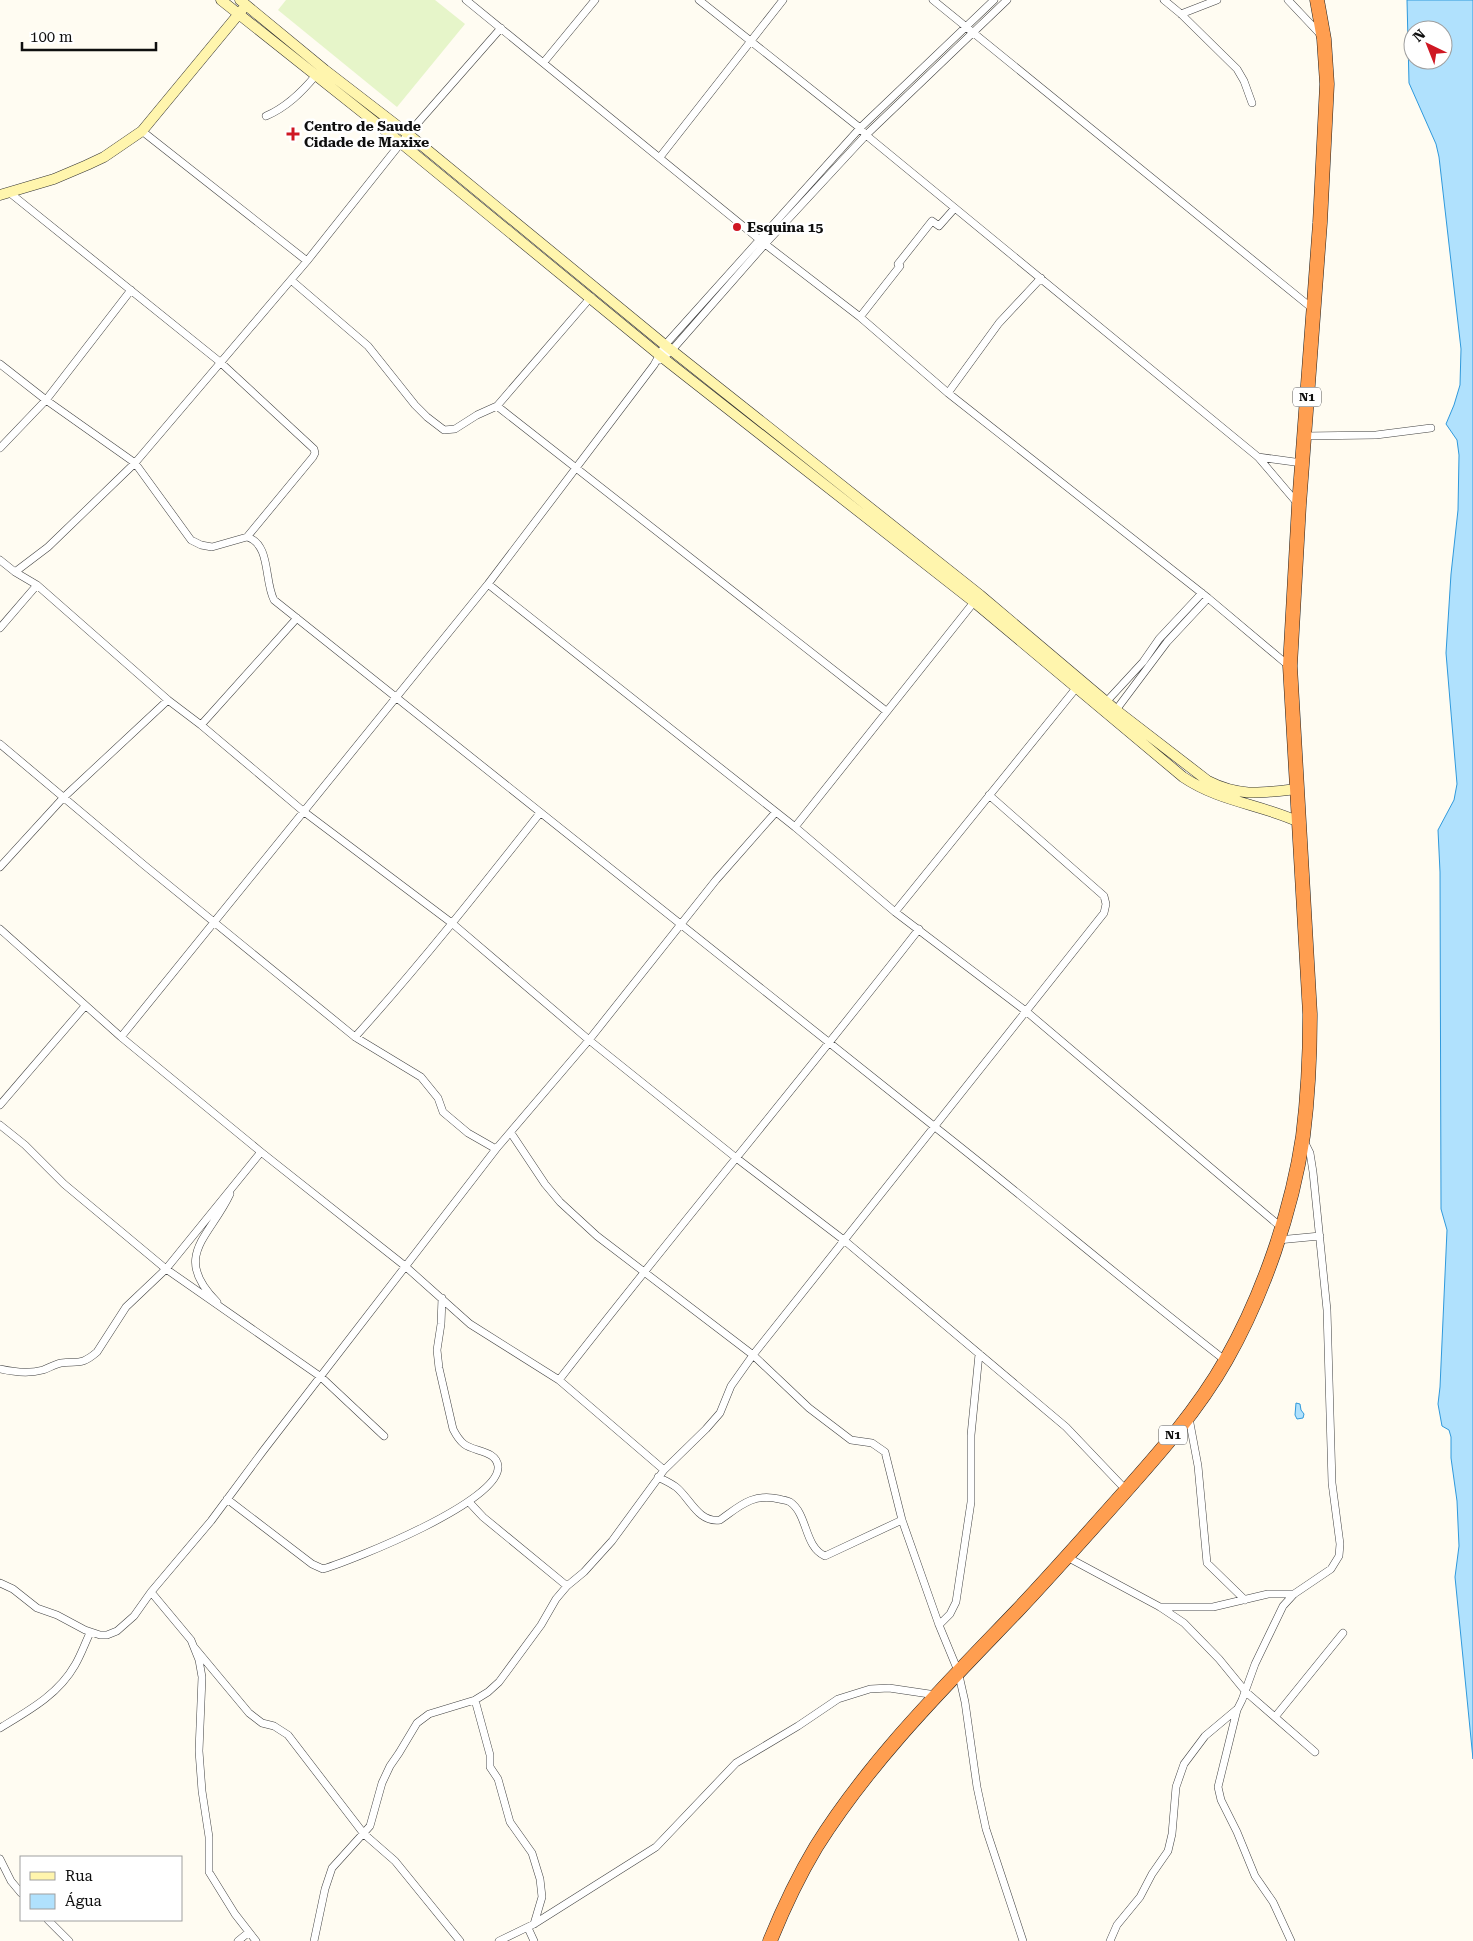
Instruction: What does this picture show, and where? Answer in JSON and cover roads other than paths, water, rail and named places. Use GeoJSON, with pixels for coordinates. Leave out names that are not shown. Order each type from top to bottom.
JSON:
{"type":"FeatureCollection","features":[{"type":"Feature","properties":{"kind":"highway","name":"N1"},"geometry":{"type":"LineString","coordinates":[[770,1941],[789,1896],[815,1849],[864,1779],[958,1671],[1067,1557],[1189,1417],[1226,1361],[1251,1310],[1280,1234],[1303,1137],[1310,1061],[1310,1014],[1290,666],[1299,505],[1320,222],[1327,84],[1324,39],[1317,0]]}},
{"type":"Feature","properties":{"kind":"street"},"geometry":{"type":"LineString","coordinates":[[222,0],[591,297],[972,589],[1116,710],[1208,781],[1223,789],[1250,794],[1296,792]]}},
{"type":"Feature","properties":{"kind":"street"},"geometry":{"type":"LineString","coordinates":[[466,0],[762,241],[860,317],[948,393],[1205,595],[1290,666]]}},
{"type":"Feature","properties":{"kind":"street"},"geometry":{"type":"LineString","coordinates":[[544,62],[595,0]]}},
{"type":"Feature","properties":{"kind":"street"},"geometry":{"type":"LineString","coordinates":[[699,0],[860,128],[954,209],[1041,278],[1258,457],[1299,505]]}},
{"type":"Feature","properties":{"kind":"street"},"geometry":{"type":"LineString","coordinates":[[660,157],[783,0]]}},
{"type":"Feature","properties":{"kind":"street"},"geometry":{"type":"LineString","coordinates":[[933,0],[1313,308]]}},
{"type":"Feature","properties":{"kind":"street"},"geometry":{"type":"LineString","coordinates":[[121,1037],[488,584],[654,365],[860,128],[994,0]]}},
{"type":"Feature","properties":{"kind":"street"},"geometry":{"type":"LineString","coordinates":[[762,241],[866,135],[1007,0]]}},
{"type":"Feature","properties":{"kind":"street"},"geometry":{"type":"LineString","coordinates":[[1164,0],[1181,14],[1237,70],[1244,81],[1252,103]]}},
{"type":"Feature","properties":{"kind":"street"},"geometry":{"type":"LineString","coordinates":[[1181,14],[1217,0]]}},
{"type":"Feature","properties":{"kind":"street"},"geometry":{"type":"LineString","coordinates":[[1288,0],[1324,39]]}},
{"type":"Feature","properties":{"kind":"street"},"geometry":{"type":"LineString","coordinates":[[5,194],[54,179],[87,165],[104,157],[142,131],[238,14],[245,2],[325,70],[408,134],[665,352],[974,602],[1165,762],[1195,785],[1224,798],[1298,818]]}},
{"type":"Feature","properties":{"kind":"street"},"geometry":{"type":"LineString","coordinates":[[15,572],[48,547],[135,463],[291,280],[408,134],[501,28]]}},
{"type":"Feature","properties":{"kind":"street"},"geometry":{"type":"LineString","coordinates":[[266,116],[278,111],[289,103],[316,75]]}},
{"type":"Feature","properties":{"kind":"street"},"geometry":{"type":"LineString","coordinates":[[142,131],[306,261]]}},
{"type":"Feature","properties":{"kind":"street"},"geometry":{"type":"LineString","coordinates":[[0,364],[46,400],[135,463],[190,540],[201,545],[212,547],[246,536],[315,453],[314,448],[220,362],[131,290],[5,194]]}},
{"type":"Feature","properties":{"kind":"street"},"geometry":{"type":"LineString","coordinates":[[860,317],[932,221],[939,226],[954,209]]}},
{"type":"Feature","properties":{"kind":"street"},"geometry":{"type":"LineString","coordinates":[[948,393],[999,323],[1041,278]]}},
{"type":"Feature","properties":{"kind":"street"},"geometry":{"type":"LineString","coordinates":[[291,280],[368,346],[415,405],[444,430],[455,429],[477,415],[497,406],[591,297]]}},
{"type":"Feature","properties":{"kind":"street"},"geometry":{"type":"LineString","coordinates":[[0,448],[46,400],[131,290]]}},
{"type":"Feature","properties":{"kind":"street"},"geometry":{"type":"LineString","coordinates":[[497,406],[886,711]]}},
{"type":"Feature","properties":{"kind":"street"},"geometry":{"type":"LineString","coordinates":[[1304,436],[1376,435],[1431,428]]}},
{"type":"Feature","properties":{"kind":"street"},"geometry":{"type":"LineString","coordinates":[[1258,457],[1302,463]]}},
{"type":"Feature","properties":{"kind":"street"},"geometry":{"type":"LineString","coordinates":[[246,536],[252,538],[260,545],[274,600],[829,1045],[936,1127],[1226,1361]]}},
{"type":"Feature","properties":{"kind":"street"},"geometry":{"type":"LineString","coordinates":[[0,560],[15,572],[37,585],[168,700],[201,725],[303,811],[453,924],[589,1040],[735,1157],[845,1241],[1066,1427],[1126,1490]]}},
{"type":"Feature","properties":{"kind":"street"},"geometry":{"type":"LineString","coordinates":[[488,584],[794,827],[895,912],[1026,1012],[1280,1234],[1320,1236]]}},
{"type":"Feature","properties":{"kind":"street"},"geometry":{"type":"LineString","coordinates":[[0,628],[37,585]]}},
{"type":"Feature","properties":{"kind":"street"},"geometry":{"type":"LineString","coordinates":[[1107,701],[1205,595]]}},
{"type":"Feature","properties":{"kind":"street"},"geometry":{"type":"LineString","coordinates":[[794,827],[974,602]]}},
{"type":"Feature","properties":{"kind":"street"},"geometry":{"type":"LineString","coordinates":[[201,725],[297,618]]}},
{"type":"Feature","properties":{"kind":"street"},"geometry":{"type":"LineString","coordinates":[[1116,710],[1154,652]]}},
{"type":"Feature","properties":{"kind":"street"},"geometry":{"type":"LineString","coordinates":[[895,912],[1077,687]]}},
{"type":"Feature","properties":{"kind":"street"},"geometry":{"type":"LineString","coordinates":[[0,868],[64,797],[168,700]]}},
{"type":"Feature","properties":{"kind":"street"},"geometry":{"type":"LineString","coordinates":[[0,744],[355,1037],[421,1077],[438,1098],[443,1112],[468,1133],[496,1149]]}},
{"type":"Feature","properties":{"kind":"street"},"geometry":{"type":"LineString","coordinates":[[314,1941],[323,1898],[332,1868],[370,1826],[382,1783],[390,1766],[417,1723],[429,1714],[475,1700],[488,1692],[498,1682],[542,1625],[556,1599],[612,1541],[664,1470],[720,1413],[732,1386],[754,1355],[1104,913],[1106,904],[1104,896],[989,795]]}},
{"type":"Feature","properties":{"kind":"street"},"geometry":{"type":"LineString","coordinates":[[355,1037],[453,924],[540,813]]}},
{"type":"Feature","properties":{"kind":"street"},"geometry":{"type":"LineString","coordinates":[[0,1583],[13,1589],[37,1608],[56,1615],[90,1633],[107,1635],[117,1631],[134,1616],[151,1592],[211,1521],[496,1149],[589,1040],[679,925],[775,813]]}},
{"type":"Feature","properties":{"kind":"street"},"geometry":{"type":"LineString","coordinates":[[0,929],[121,1037],[261,1152],[405,1266],[470,1324],[559,1380],[664,1470]]}},
{"type":"Feature","properties":{"kind":"street"},"geometry":{"type":"LineString","coordinates":[[559,1380],[644,1270],[829,1045],[919,930]]}},
{"type":"Feature","properties":{"kind":"street"},"geometry":{"type":"LineString","coordinates":[[0,1105],[85,1006]]}},
{"type":"Feature","properties":{"kind":"street"},"geometry":{"type":"LineString","coordinates":[[0,1125],[25,1145],[64,1184],[166,1269],[321,1377],[384,1436]]}},
{"type":"Feature","properties":{"kind":"street"},"geometry":{"type":"LineString","coordinates":[[511,1133],[544,1184],[560,1202],[597,1236],[754,1355],[809,1408],[851,1440],[872,1443],[885,1452],[902,1520],[939,1625],[958,1671],[965,1702],[977,1787],[986,1829],[1023,1941]]}},
{"type":"Feature","properties":{"kind":"street"},"geometry":{"type":"LineString","coordinates":[[1291,1941],[1273,1902],[1255,1876],[1221,1800],[1218,1787],[1237,1710],[1246,1692],[1255,1664],[1284,1606],[1294,1594],[1331,1569],[1339,1556],[1340,1544],[1332,1483],[1328,1310],[1313,1172],[1310,1153],[1303,1137]]}},
{"type":"Feature","properties":{"kind":"street"},"geometry":{"type":"LineString","coordinates":[[0,1369],[29,1372],[41,1371],[60,1363],[82,1362],[92,1357],[126,1307],[166,1269],[261,1152]]}},
{"type":"Feature","properties":{"kind":"street"},"geometry":{"type":"LineString","coordinates":[[228,1313],[213,1298],[200,1279],[195,1264],[196,1250],[225,1204],[234,1185]]}},
{"type":"Feature","properties":{"kind":"street"},"geometry":{"type":"LineString","coordinates":[[227,1499],[312,1564],[323,1569],[418,1531],[469,1502],[490,1483],[498,1468],[496,1462],[490,1454],[466,1445],[458,1438],[453,1429],[439,1368],[438,1350],[442,1298]]}},
{"type":"Feature","properties":{"kind":"street"},"geometry":{"type":"LineString","coordinates":[[939,1625],[950,1614],[956,1602],[972,1502],[971,1435],[979,1354]]}},
{"type":"Feature","properties":{"kind":"street"},"geometry":{"type":"LineString","coordinates":[[1189,1417],[1198,1466],[1207,1563],[1244,1600]]}},
{"type":"Feature","properties":{"kind":"street"},"geometry":{"type":"LineString","coordinates":[[658,1477],[676,1487],[698,1512],[714,1520],[720,1520],[750,1499],[770,1497],[789,1501],[798,1512],[810,1539],[820,1554],[824,1556],[902,1520]]}},
{"type":"Feature","properties":{"kind":"street"},"geometry":{"type":"LineString","coordinates":[[469,1502],[483,1517],[567,1586]]}},
{"type":"Feature","properties":{"kind":"street"},"geometry":{"type":"LineString","coordinates":[[1067,1557],[1160,1607],[1184,1623],[1219,1659],[1246,1692],[1315,1752]]}},
{"type":"Feature","properties":{"kind":"street"},"geometry":{"type":"LineString","coordinates":[[151,1592],[191,1640],[199,1660],[202,1677],[199,1752],[202,1791],[209,1837],[209,1872],[223,1897],[256,1941]]}},
{"type":"Feature","properties":{"kind":"street"},"geometry":{"type":"LineString","coordinates":[[1160,1607],[1213,1607],[1268,1594],[1294,1594]]}},
{"type":"Feature","properties":{"kind":"street"},"geometry":{"type":"LineString","coordinates":[[0,1728],[37,1706],[61,1684],[75,1666],[90,1633]]}},
{"type":"Feature","properties":{"kind":"street"},"geometry":{"type":"LineString","coordinates":[[1275,1717],[1343,1633]]}},
{"type":"Feature","properties":{"kind":"street"},"geometry":{"type":"LineString","coordinates":[[194,1647],[250,1713],[262,1722],[288,1734],[364,1834],[396,1861],[460,1941]]}},
{"type":"Feature","properties":{"kind":"street"},"geometry":{"type":"LineString","coordinates":[[499,1941],[531,1926],[656,1847],[736,1763],[798,1726],[838,1698],[855,1692],[880,1688],[937,1696]]}},
{"type":"Feature","properties":{"kind":"street"},"geometry":{"type":"LineString","coordinates":[[475,1700],[490,1755],[490,1767],[498,1779],[510,1822],[532,1853],[540,1879],[542,1897],[531,1926],[534,1941]]}},
{"type":"Feature","properties":{"kind":"street"},"geometry":{"type":"LineString","coordinates":[[1110,1941],[1117,1925],[1140,1897],[1152,1874],[1168,1851],[1172,1834],[1176,1787],[1184,1764],[1205,1736],[1237,1710]]}},
{"type":"Feature","properties":{"kind":"street"},"geometry":{"type":"LineString","coordinates":[[0,1859],[11,1881],[20,1892]]}},
{"type":"Feature","properties":{"kind":"street"},"geometry":{"type":"LineString","coordinates":[[49,1921],[69,1941]]}},
{"type":"Feature","properties":{"kind":"street"},"geometry":{"type":"LineString","coordinates":[[238,1941],[249,1932]]}},
{"type":"Feature","properties":{"kind":"water"},"geometry":{"type":"Polygon","coordinates":[[[1407,0],[1473,0],[1473,1759],[1455,1577],[1459,1546],[1457,1501],[1451,1458],[1451,1437],[1449,1430],[1442,1426],[1438,1404],[1447,1230],[1441,1209],[1440,872],[1438,830],[1454,800],[1457,784],[1446,653],[1451,574],[1458,510],[1459,455],[1457,440],[1446,424],[1460,385],[1461,349],[1436,144],[1409,83],[1409,70],[1453,70],[1453,20],[1407,20],[1407,0]]]}},
{"type":"Feature","properties":{"kind":"water"},"geometry":{"type":"Polygon","coordinates":[[[1296,1403],[1300,1404],[1304,1414],[1303,1418],[1297,1419],[1295,1415],[1296,1403]]]}},
{"type":"Feature","properties":{"kind":"place","name":"Centro de Saude Cidade de Maxixe"},"geometry":{"type":"Point","coordinates":[293,134]}},
{"type":"Feature","properties":{"kind":"place","name":"Esquina 15"},"geometry":{"type":"Point","coordinates":[737,227]}}]}
